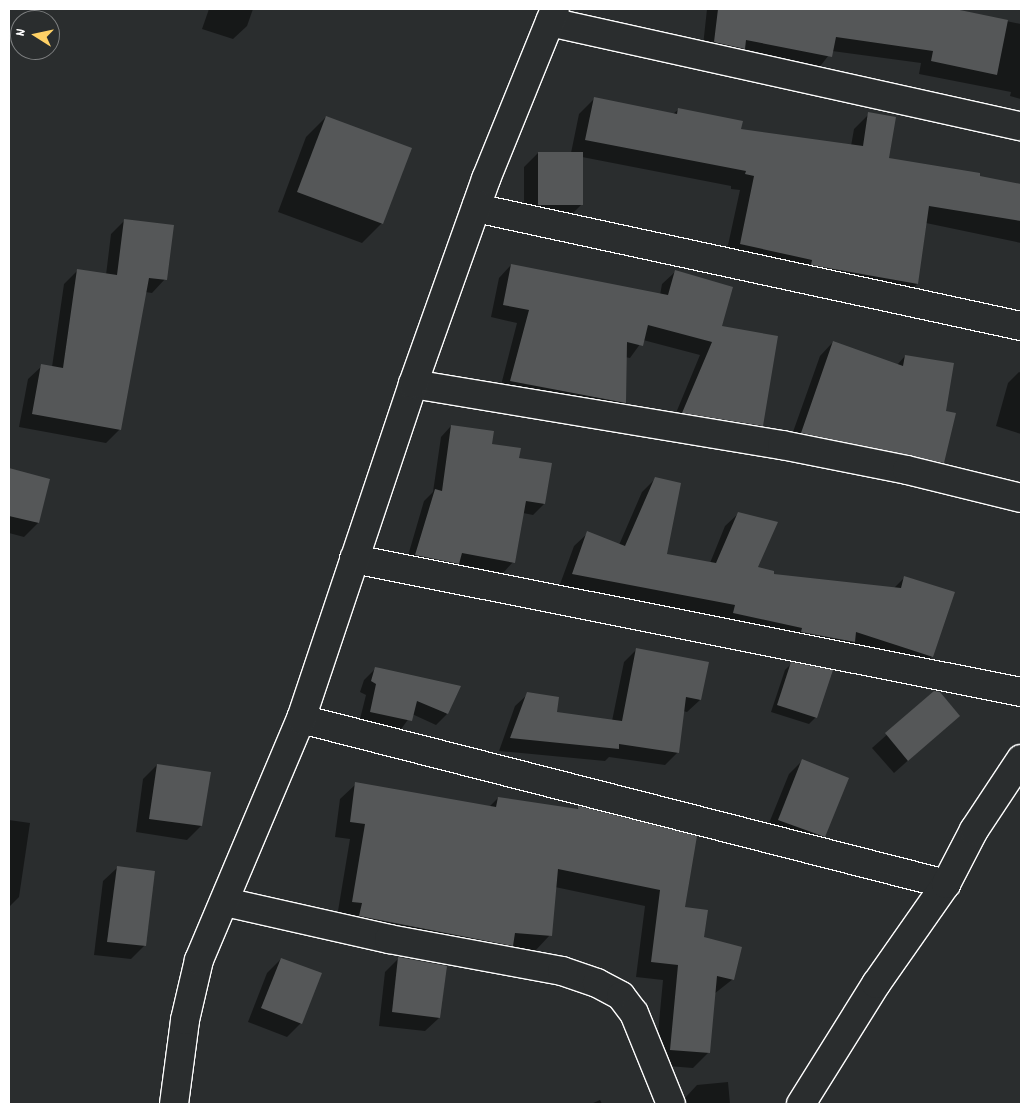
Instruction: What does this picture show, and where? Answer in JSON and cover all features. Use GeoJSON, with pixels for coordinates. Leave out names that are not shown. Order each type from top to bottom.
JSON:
{"type":"FeatureCollection","features":[{"type":"Feature","properties":{"kind":"street"},"geometry":{"type":"LineString","coordinates":[[174,1104],[185,1020],[199,960],[301,719],[412,384],[476,208],[553,15],[1021,126]]}},
{"type":"Feature","properties":{"kind":"street"},"geometry":{"type":"LineString","coordinates":[[476,208],[1021,326]]}},
{"type":"Feature","properties":{"kind":"street"},"geometry":{"type":"LineString","coordinates":[[412,384],[782,445],[908,470],[1021,498]]}},
{"type":"Feature","properties":{"kind":"street"},"geometry":{"type":"LineString","coordinates":[[354,559],[1021,692]]}},
{"type":"Feature","properties":{"kind":"street"},"geometry":{"type":"LineString","coordinates":[[301,719],[946,884]]}},
{"type":"Feature","properties":{"kind":"street"},"geometry":{"type":"LineString","coordinates":[[801,1104],[876,984],[946,884],[974,830],[1021,759]]}},
{"type":"Feature","properties":{"kind":"street"},"geometry":{"type":"LineString","coordinates":[[225,902],[389,939],[562,971],[597,983],[621,996],[634,1013],[672,1104]]}},
{"type":"Feature","properties":{"kind":"building"},"geometry":{"type":"Polygon","coordinates":[[[718,9],[955,9],[1008,20],[997,75],[931,61],[933,51],[836,37],[832,57],[746,40],[745,49],[714,42],[718,9]]]}},
{"type":"Feature","properties":{"kind":"building"},"geometry":{"type":"Polygon","coordinates":[[[594,97],[677,114],[678,108],[743,121],[741,129],[863,146],[868,112],[896,117],[889,158],[980,173],[980,176],[1021,184],[1021,221],[929,206],[918,284],[811,265],[812,260],[740,244],[754,176],[745,174],[746,171],[585,140],[594,97]]]}},
{"type":"Feature","properties":{"kind":"building"},"geometry":{"type":"Polygon","coordinates":[[[326,116],[412,148],[383,224],[297,192],[326,116]]]}},
{"type":"Feature","properties":{"kind":"building"},"geometry":{"type":"Polygon","coordinates":[[[538,152],[583,152],[583,205],[538,205],[538,152]]]}},
{"type":"Feature","properties":{"kind":"building"},"geometry":{"type":"Polygon","coordinates":[[[124,219],[174,225],[167,280],[149,278],[121,430],[32,414],[41,364],[63,368],[77,269],[117,275],[124,219]]]}},
{"type":"Feature","properties":{"kind":"building"},"geometry":{"type":"Polygon","coordinates":[[[511,264],[668,295],[675,270],[733,287],[722,326],[778,336],[763,426],[682,413],[712,342],[648,325],[643,346],[627,342],[626,403],[510,381],[529,310],[503,305],[511,264]]]}},
{"type":"Feature","properties":{"kind":"building"},"geometry":{"type":"Polygon","coordinates":[[[833,341],[903,366],[905,355],[954,363],[946,411],[956,413],[944,463],[801,433],[833,341]]]}},
{"type":"Feature","properties":{"kind":"building"},"geometry":{"type":"Polygon","coordinates":[[[451,425],[494,431],[492,444],[521,448],[519,458],[552,463],[545,504],[526,501],[515,563],[462,553],[459,564],[415,555],[435,489],[442,491],[451,425]]]}},
{"type":"Feature","properties":{"kind":"building"},"geometry":{"type":"Polygon","coordinates":[[[9,468],[50,479],[39,523],[9,516],[9,468]]]}},
{"type":"Feature","properties":{"kind":"building"},"geometry":{"type":"Polygon","coordinates":[[[655,477],[681,483],[667,554],[716,563],[738,512],[778,522],[758,567],[774,571],[774,574],[901,588],[904,576],[955,592],[933,657],[856,632],[855,642],[801,632],[802,628],[733,613],[735,605],[572,574],[587,531],[625,546],[655,477]]]}},
{"type":"Feature","properties":{"kind":"building"},"geometry":{"type":"Polygon","coordinates":[[[636,648],[709,662],[701,700],[686,697],[679,753],[619,744],[619,749],[510,738],[527,692],[559,697],[557,712],[622,721],[636,648]]]}},
{"type":"Feature","properties":{"kind":"building"},"geometry":{"type":"Polygon","coordinates":[[[791,662],[833,670],[817,718],[777,705],[791,662]]]}},
{"type":"Feature","properties":{"kind":"building"},"geometry":{"type":"Polygon","coordinates":[[[375,667],[461,686],[448,714],[417,701],[412,721],[370,712],[376,684],[371,681],[375,667]]]}},
{"type":"Feature","properties":{"kind":"building"},"geometry":{"type":"Polygon","coordinates":[[[934,691],[940,692],[960,716],[908,761],[885,733],[934,691]]]}},
{"type":"Feature","properties":{"kind":"building"},"geometry":{"type":"Polygon","coordinates":[[[802,759],[849,778],[825,837],[778,820],[802,759]]]}},
{"type":"Feature","properties":{"kind":"building"},"geometry":{"type":"Polygon","coordinates":[[[157,764],[211,772],[202,826],[149,819],[157,764]]]}},
{"type":"Feature","properties":{"kind":"building"},"geometry":{"type":"Polygon","coordinates":[[[355,782],[496,807],[498,797],[578,809],[578,806],[697,836],[685,907],[708,910],[704,937],[742,947],[734,980],[717,976],[710,1053],[670,1050],[678,965],[651,962],[660,890],[558,869],[552,936],[515,933],[513,946],[359,916],[362,903],[352,902],[365,824],[350,822],[355,782]]]}},
{"type":"Feature","properties":{"kind":"building"},"geometry":{"type":"Polygon","coordinates":[[[117,866],[155,871],[146,946],[107,942],[117,866]]]}},
{"type":"Feature","properties":{"kind":"building"},"geometry":{"type":"Polygon","coordinates":[[[398,957],[447,966],[440,1018],[392,1012],[398,957]]]}},
{"type":"Feature","properties":{"kind":"building"},"geometry":{"type":"Polygon","coordinates":[[[281,958],[322,973],[302,1024],[261,1008],[281,958]]]}}]}
